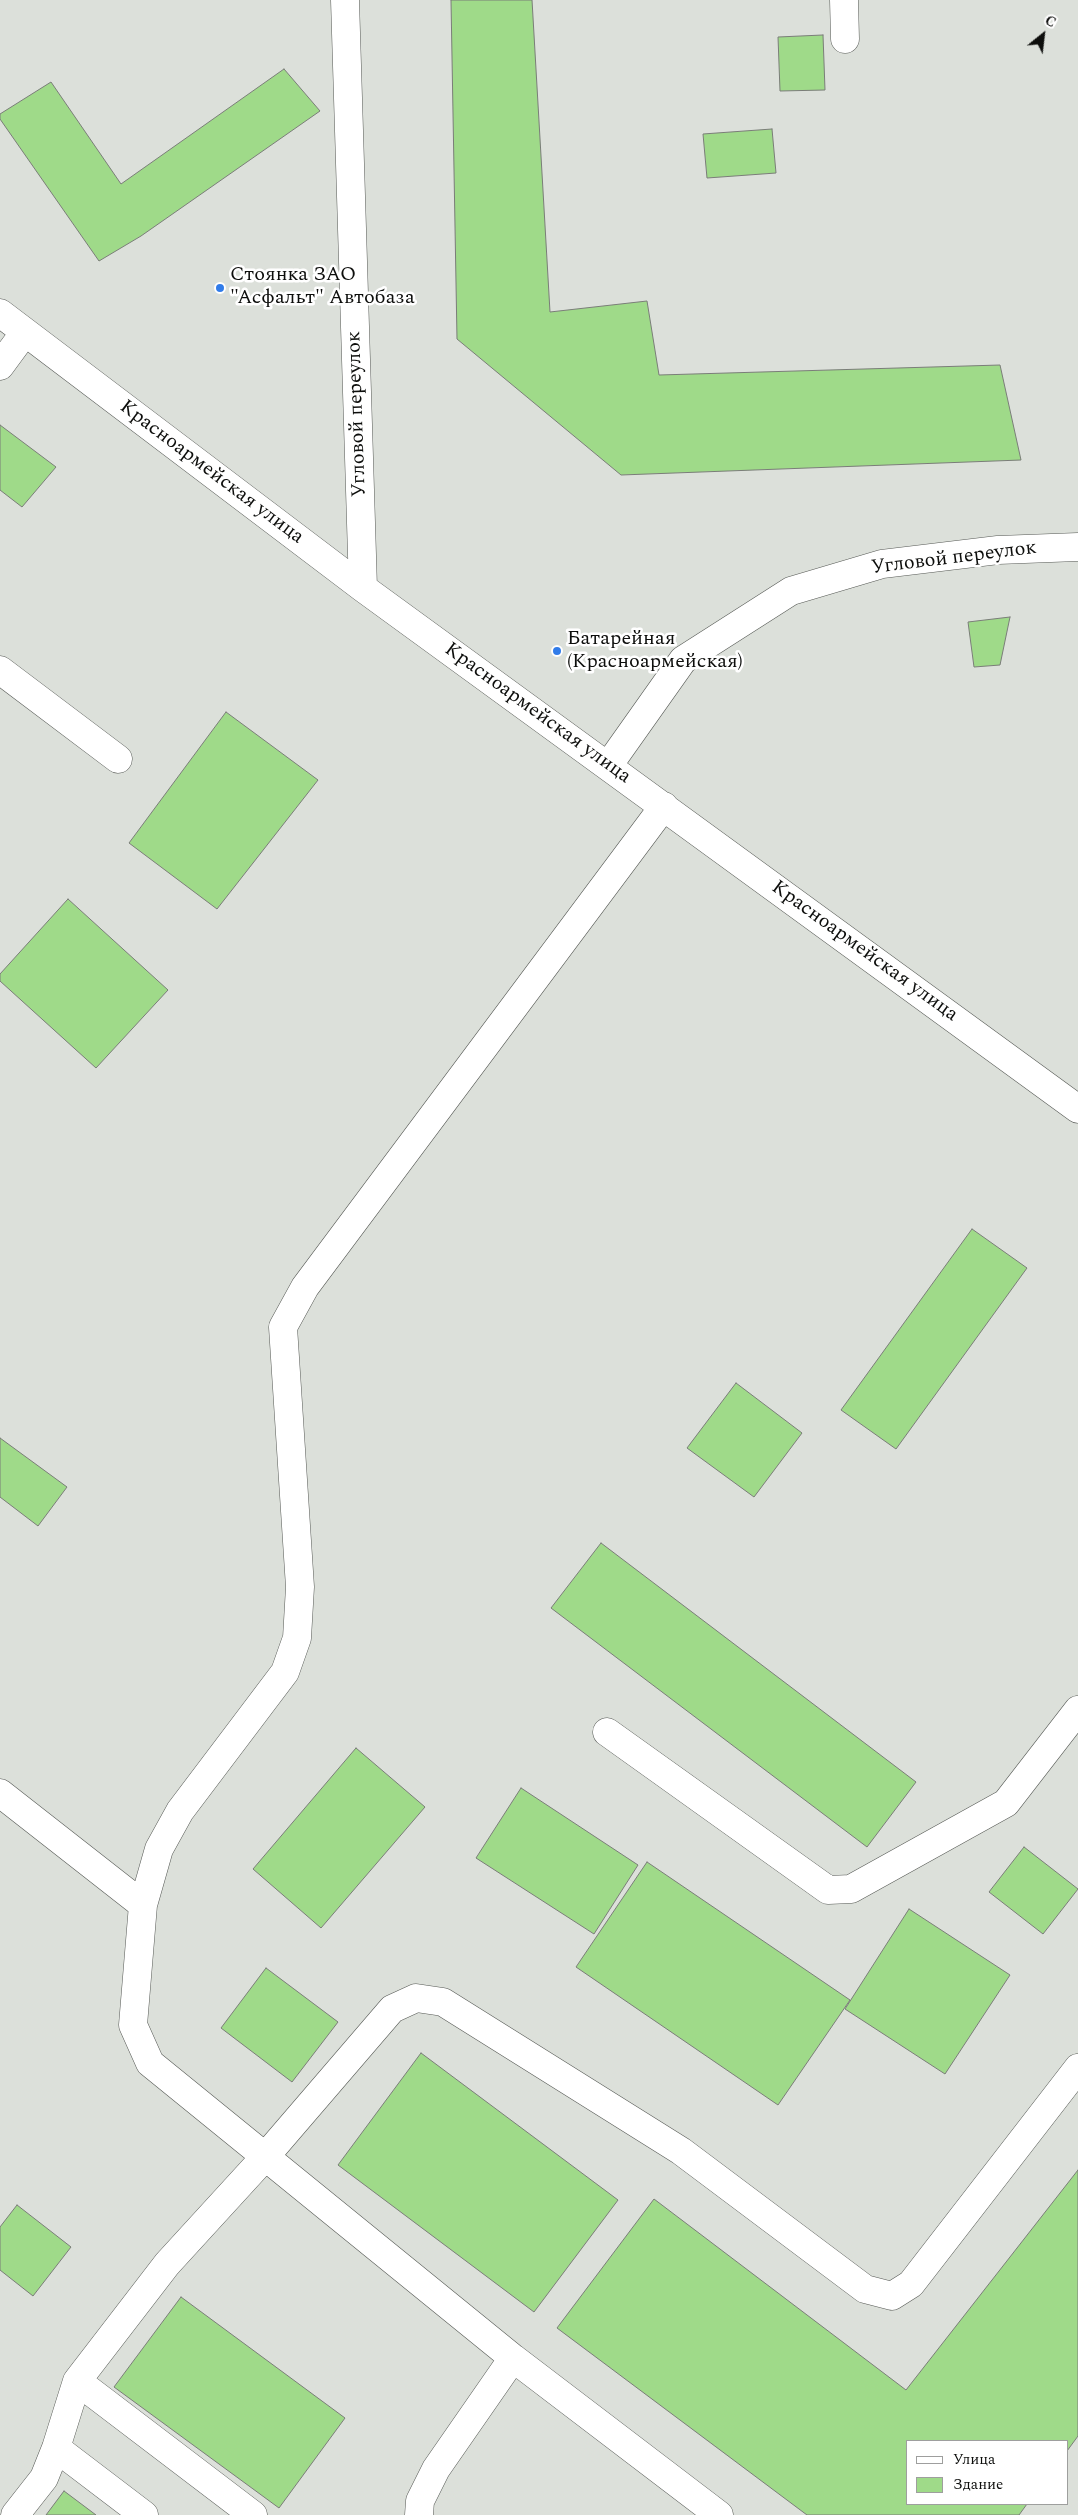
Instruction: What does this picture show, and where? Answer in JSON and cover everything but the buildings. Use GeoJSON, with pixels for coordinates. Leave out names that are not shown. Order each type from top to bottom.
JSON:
{"type":"FeatureCollection","features":[{"type":"Feature","properties":{"kind":"street","name":"Угловой переулок"},"geometry":{"type":"LineString","coordinates":[[345,0],[363,588]]}},
{"type":"Feature","properties":{"kind":"street"},"geometry":{"type":"LineString","coordinates":[[844,0],[845,39]]}},
{"type":"Feature","properties":{"kind":"street","name":"Красноармейская улица"},"geometry":{"type":"LineString","coordinates":[[0,313],[363,588],[1078,1109]]}},
{"type":"Feature","properties":{"kind":"street"},"geometry":{"type":"LineString","coordinates":[[0,366],[25,332]]}},
{"type":"Feature","properties":{"kind":"street","name":"Угловой переулок"},"geometry":{"type":"LineString","coordinates":[[608,766],[683,660],[791,591],[882,564],[998,550],[1078,547]]}},
{"type":"Feature","properties":{"kind":"street"},"geometry":{"type":"LineString","coordinates":[[0,670],[118,759]]}},
{"type":"Feature","properties":{"kind":"street"},"geometry":{"type":"LineString","coordinates":[[664,806],[305,1287],[283,1327],[300,1587],[297,1638],[285,1672],[180,1812],[159,1849],[143,1905],[133,2025],[150,2063],[264,2158],[513,2358],[719,2515]]}},
{"type":"Feature","properties":{"kind":"street"},"geometry":{"type":"LineString","coordinates":[[607,1732],[828,1890],[852,1889],[1006,1803],[1078,1710]]}},
{"type":"Feature","properties":{"kind":"street"},"geometry":{"type":"LineString","coordinates":[[0,1793],[143,1905]]}},
{"type":"Feature","properties":{"kind":"street"},"geometry":{"type":"LineString","coordinates":[[15,2515],[44,2478],[56,2448],[77,2381],[167,2264],[264,2158],[392,2009],[416,1998],[443,2002],[681,2151],[865,2289],[892,2296],[911,2284],[1078,2068]]}},
{"type":"Feature","properties":{"kind":"street"},"geometry":{"type":"LineString","coordinates":[[418,2515],[420,2502],[436,2469],[513,2358]]}},
{"type":"Feature","properties":{"kind":"street"},"geometry":{"type":"LineString","coordinates":[[77,2381],[253,2515]]}},
{"type":"Feature","properties":{"kind":"street"},"geometry":{"type":"LineString","coordinates":[[56,2448],[144,2515]]}},
{"type":"Feature","properties":{"kind":"place","name":"Стоянка ЗАО \"Асфальт\" Автобаза"},"geometry":{"type":"Point","coordinates":[220,288]}},
{"type":"Feature","properties":{"kind":"place","name":"Батарейная (Красноармейская)"},"geometry":{"type":"Point","coordinates":[557,651]}}]}
